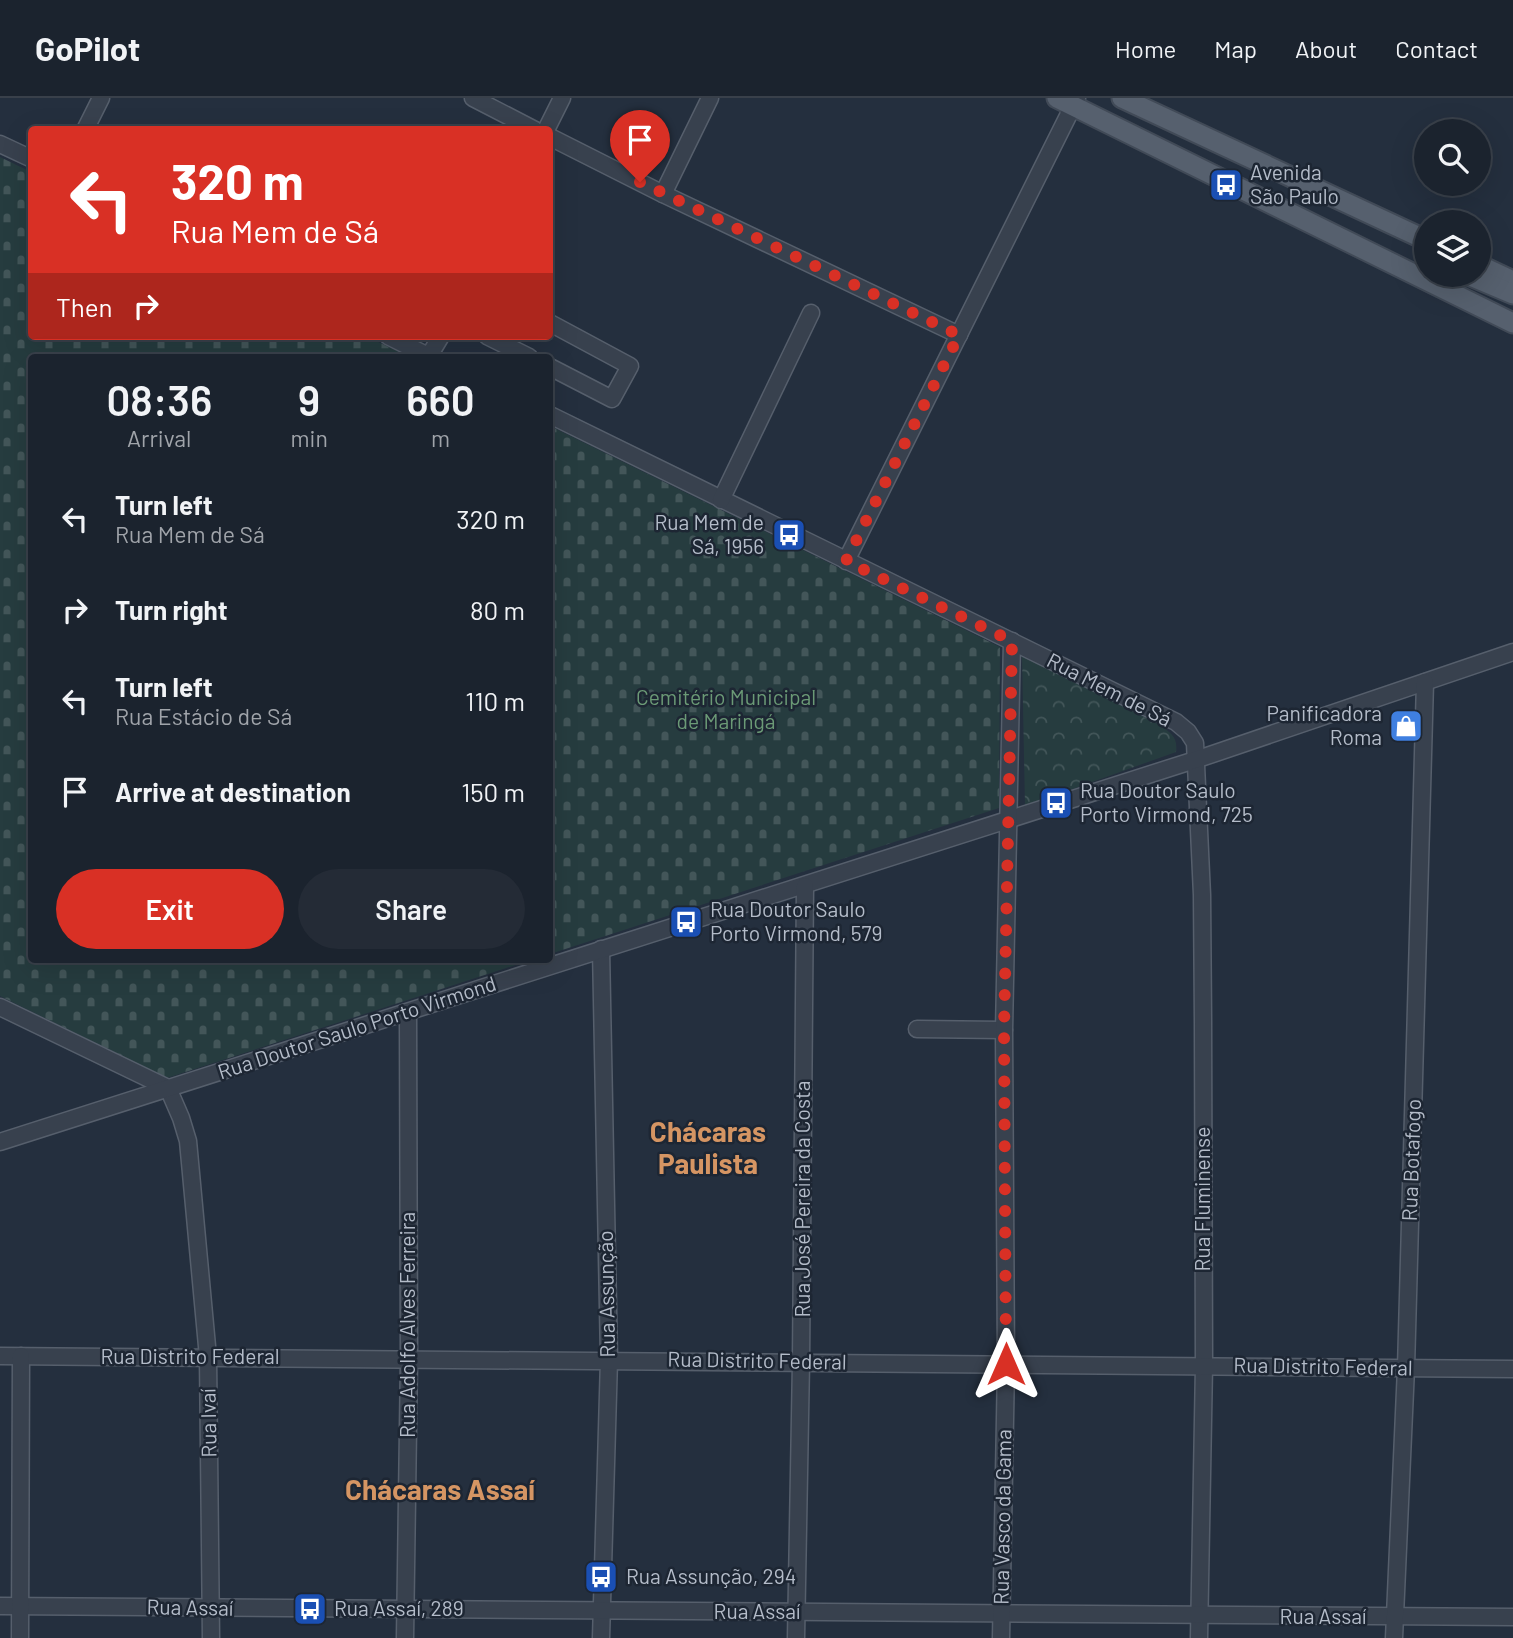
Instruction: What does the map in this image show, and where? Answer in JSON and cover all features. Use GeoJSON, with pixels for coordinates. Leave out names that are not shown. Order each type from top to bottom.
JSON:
{"type":"FeatureCollection","features":[{"type":"Feature","properties":{"kind":"main road"},"geometry":{"type":"LineString","coordinates":[[1122,98],[1414,234]]}},
{"type":"Feature","properties":{"kind":"main road"},"geometry":{"type":"LineString","coordinates":[[1069,101],[1414,269]]}},
{"type":"Feature","properties":{"kind":"main road"},"geometry":{"type":"LineString","coordinates":[[1491,271],[1513,281]]}},
{"type":"Feature","properties":{"kind":"main road"},"geometry":{"type":"LineString","coordinates":[[1491,285],[1513,294]]}},
{"type":"Feature","properties":{"kind":"main road"},"geometry":{"type":"LineString","coordinates":[[1449,287],[1513,323]]}},
{"type":"Feature","properties":{"kind":"street"},"geometry":{"type":"LineString","coordinates":[[87,126],[101,98]]}},
{"type":"Feature","properties":{"kind":"street"},"geometry":{"type":"LineString","coordinates":[[472,98],[528,126]]}},
{"type":"Feature","properties":{"kind":"street"},"geometry":{"type":"LineString","coordinates":[[548,126],[562,98]]}},
{"type":"Feature","properties":{"kind":"street"},"geometry":{"type":"LineString","coordinates":[[663,194],[710,98]]}},
{"type":"Feature","properties":{"kind":"street"},"geometry":{"type":"LineString","coordinates":[[846,561],[959,335],[1069,101]]}},
{"type":"Feature","properties":{"kind":"street"},"geometry":{"type":"LineString","coordinates":[[553,138],[663,194],[959,335]]}},
{"type":"Feature","properties":{"kind":"street"},"geometry":{"type":"LineString","coordinates":[[0,144],[28,157]]}},
{"type":"Feature","properties":{"kind":"street"},"geometry":{"type":"LineString","coordinates":[[721,500],[811,313]]}},
{"type":"Feature","properties":{"kind":"street"},"geometry":{"type":"LineString","coordinates":[[553,325],[630,366],[612,399],[553,369]]}},
{"type":"Feature","properties":{"kind":"street"},"geometry":{"type":"LineString","coordinates":[[396,340],[424,354]]}},
{"type":"Feature","properties":{"kind":"street"},"geometry":{"type":"LineString","coordinates":[[495,340],[523,354]]}},
{"type":"Feature","properties":{"kind":"street","name":"Rua Mem de Sá"},"geometry":{"type":"LineString","coordinates":[[553,416],[1176,722],[1188,732],[1195,743],[1198,759]]}},
{"type":"Feature","properties":{"kind":"street","name":"Rua Vasco da Gama"},"geometry":{"type":"LineString","coordinates":[[1001,1638],[1006,1364],[1004,1030],[1012,641]]}},
{"type":"Feature","properties":{"kind":"street","name":"Rua Doutor Saulo Porto Virmond"},"geometry":{"type":"LineString","coordinates":[[0,1142],[1198,759],[1513,652]]}},
{"type":"Feature","properties":{"kind":"street","name":"Rua Botafogo"},"geometry":{"type":"LineString","coordinates":[[1395,1638],[1406,1367],[1424,682]]}},
{"type":"Feature","properties":{"kind":"street","name":"Rua Fluminense"},"geometry":{"type":"LineString","coordinates":[[1198,759],[1202,908],[1204,1365],[1199,1638]]}},
{"type":"Feature","properties":{"kind":"street","name":"Rua José Pereira da Costa"},"geometry":{"type":"LineString","coordinates":[[796,1638],[805,886]]}},
{"type":"Feature","properties":{"kind":"street","name":"Rua Assunção"},"geometry":{"type":"LineString","coordinates":[[601,949],[608,1359],[601,1638]]}},
{"type":"Feature","properties":{"kind":"street"},"geometry":{"type":"LineString","coordinates":[[0,1007],[168,1087]]}},
{"type":"Feature","properties":{"kind":"street","name":"Rua Adolfo Alves Ferreira"},"geometry":{"type":"LineString","coordinates":[[405,1638],[409,1359],[408,1012]]}},
{"type":"Feature","properties":{"kind":"street"},"geometry":{"type":"LineString","coordinates":[[917,1029],[1004,1030]]}},
{"type":"Feature","properties":{"kind":"street","name":"Rua Ivaí"},"geometry":{"type":"LineString","coordinates":[[168,1087],[188,1141],[208,1357],[211,1638]]}},
{"type":"Feature","properties":{"kind":"street","name":"Rua Distrito Federal"},"geometry":{"type":"LineString","coordinates":[[0,1356],[608,1359],[1513,1369]]}},
{"type":"Feature","properties":{"kind":"street"},"geometry":{"type":"LineString","coordinates":[[20,1638],[21,1356]]}},
{"type":"Feature","properties":{"kind":"street","name":"Rua Assaí"},"geometry":{"type":"LineString","coordinates":[[0,1606],[1513,1618]]}},
{"type":"Feature","properties":{"kind":"green space"},"geometry":{"type":"Polygon","coordinates":[[[0,157],[28,171],[28,340],[374,340],[403,354],[28,354],[28,963],[522,963],[167,1078],[0,996],[0,157]]]}},
{"type":"Feature","properties":{"kind":"green space","name":"Cemitério Municipal de Maringá"},"geometry":{"type":"Polygon","coordinates":[[[553,427],[1000,647],[999,808],[553,953],[553,427]]]}},
{"type":"Feature","properties":{"kind":"green space"},"geometry":{"type":"Polygon","coordinates":[[[1022,656],[1160,725],[1175,739],[1176,752],[1025,806],[1022,656]]]}},
{"type":"Feature","properties":{"kind":"place","name":"Avenida São Paulo"},"geometry":{"type":"Point","coordinates":[1226,185]}},
{"type":"Feature","properties":{"kind":"place","name":"Rua Mem de Sá, 1956"},"geometry":{"type":"Point","coordinates":[789,535]}},
{"type":"Feature","properties":{"kind":"place","name":"Panificadora Roma"},"geometry":{"type":"Point","coordinates":[1406,726]}},
{"type":"Feature","properties":{"kind":"place","name":"Rua Doutor Saulo Porto Virmond, 725"},"geometry":{"type":"Point","coordinates":[1056,803]}},
{"type":"Feature","properties":{"kind":"place","name":"Rua Doutor Saulo Porto Virmond, 579"},"geometry":{"type":"Point","coordinates":[686,922]}},
{"type":"Feature","properties":{"kind":"place","name":"Rua Assunção, 294"},"geometry":{"type":"Point","coordinates":[601,1577]}},
{"type":"Feature","properties":{"kind":"place","name":"Rua Assaí, 289"},"geometry":{"type":"Point","coordinates":[310,1609]}},
{"type":"Feature","properties":{"kind":"district","name":"Chácaras Paulista"},"geometry":{"type":"Point","coordinates":[708,1148]}},
{"type":"Feature","properties":{"kind":"district","name":"Chácaras Assaí"},"geometry":{"type":"Point","coordinates":[440,1490]}},
{"type":"Feature","properties":{"kind":"route"},"geometry":{"type":"LineString","coordinates":[[640,182],[959,335],[846,561],[1012,641],[1004,1030],[1006,1364]]}}]}
